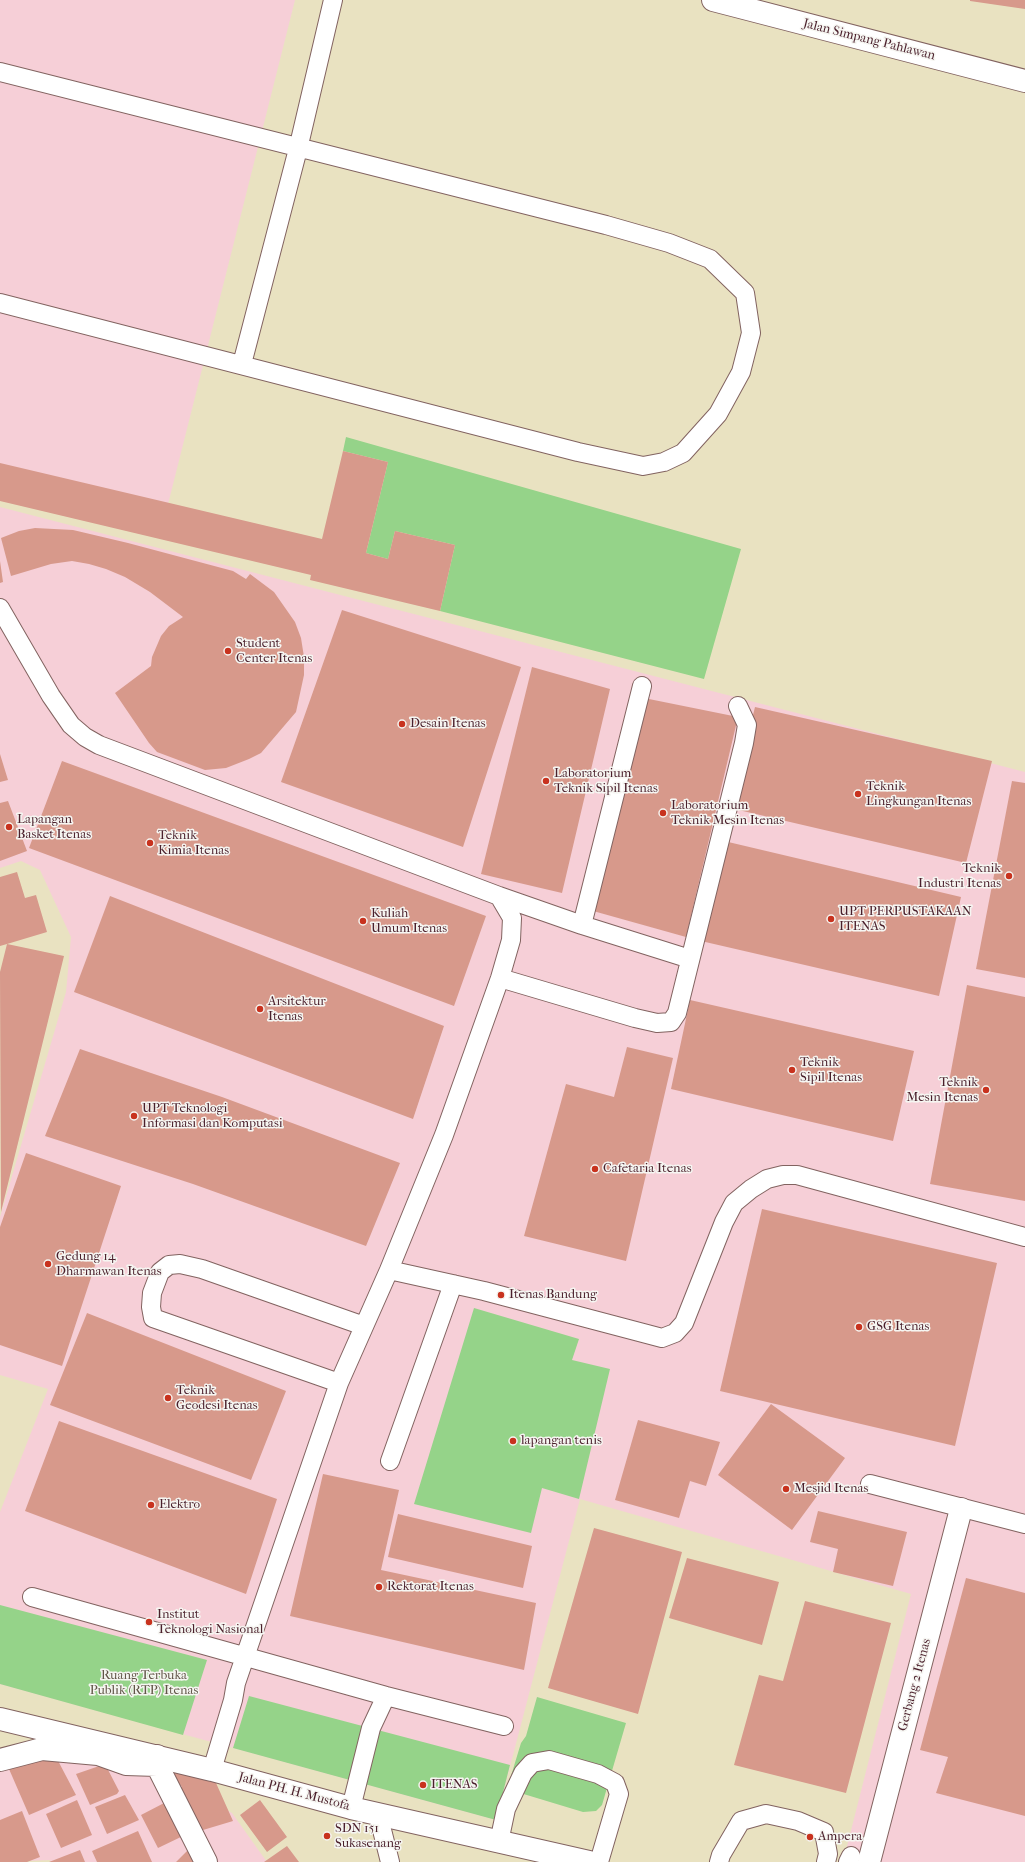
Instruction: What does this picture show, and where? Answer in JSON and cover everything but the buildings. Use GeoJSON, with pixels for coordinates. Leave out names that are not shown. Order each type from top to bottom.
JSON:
{"type":"FeatureCollection","features":[{"type":"Feature","properties":{"kind":"main road","name":"Jalan Simpang Pahlawan"},"geometry":{"type":"LineString","coordinates":[[713,0],[1025,80]]}},
{"type":"Feature","properties":{"kind":"main road","name":"Gerbang 2 Itenas"},"geometry":{"type":"LineString","coordinates":[[856,1860],[961,1509]]}},
{"type":"Feature","properties":{"kind":"main road","name":"Jalan PH. H. Mustofa"},"geometry":{"type":"LineString","coordinates":[[0,1719],[157,1761],[212,1770],[351,1808],[590,1862]]}},
{"type":"Feature","properties":{"kind":"main road"},"geometry":{"type":"LineString","coordinates":[[0,1760],[42,1749],[98,1754],[126,1764],[157,1761],[206,1862]]}},
{"type":"Feature","properties":{"kind":"lane"},"geometry":{"type":"LineString","coordinates":[[242,364],[298,149],[333,0]]}},
{"type":"Feature","properties":{"kind":"lane"},"geometry":{"type":"LineString","coordinates":[[0,72],[298,149],[606,225],[669,243],[710,259],[745,293],[751,333],[741,372],[718,414],[683,453],[664,462],[643,466],[578,452],[242,364],[0,303]]}},
{"type":"Feature","properties":{"kind":"lane"},"geometry":{"type":"LineString","coordinates":[[0,608],[51,696],[71,725],[90,740],[107,748],[499,896],[582,925],[690,959]]}},
{"type":"Feature","properties":{"kind":"lane"},"geometry":{"type":"LineString","coordinates":[[582,925],[642,686]]}},
{"type":"Feature","properties":{"kind":"lane"},"geometry":{"type":"LineString","coordinates":[[500,978],[635,1018],[657,1023],[670,1022],[677,1014],[744,743],[747,725],[738,706]]}},
{"type":"Feature","properties":{"kind":"lane"},"geometry":{"type":"LineString","coordinates":[[212,1770],[233,1700],[236,1683],[339,1382],[389,1270],[444,1135],[500,978],[511,940],[512,918],[499,896]]}},
{"type":"Feature","properties":{"kind":"lane"},"geometry":{"type":"LineString","coordinates":[[389,1270],[453,1284],[662,1338],[675,1333],[684,1323],[724,1222],[734,1203],[756,1186],[767,1180],[783,1175],[797,1175],[1025,1237]]}},
{"type":"Feature","properties":{"kind":"lane"},"geometry":{"type":"LineString","coordinates":[[339,1382],[154,1318],[151,1307],[152,1293],[160,1272],[169,1265],[180,1264],[202,1269],[364,1326]]}},
{"type":"Feature","properties":{"kind":"lane"},"geometry":{"type":"LineString","coordinates":[[390,1460],[453,1284]]}},
{"type":"Feature","properties":{"kind":"lane"},"geometry":{"type":"LineString","coordinates":[[870,1484],[961,1509],[1025,1524]]}},
{"type":"Feature","properties":{"kind":"lane"},"geometry":{"type":"LineString","coordinates":[[32,1597],[386,1696],[504,1726]]}},
{"type":"Feature","properties":{"kind":"lane"},"geometry":{"type":"LineString","coordinates":[[351,1808],[371,1728],[386,1696]]}},
{"type":"Feature","properties":{"kind":"lane"},"geometry":{"type":"LineString","coordinates":[[499,1842],[506,1809],[523,1773],[532,1763],[549,1760],[598,1774],[615,1783],[619,1794],[599,1862]]}},
{"type":"Feature","properties":{"kind":"lane"},"geometry":{"type":"LineString","coordinates":[[378,1814],[390,1862]]}},
{"type":"Feature","properties":{"kind":"lane"},"geometry":{"type":"LineString","coordinates":[[719,1862],[724,1850],[741,1821],[766,1814],[798,1821],[824,1832],[828,1854],[826,1862]]}},
{"type":"Feature","properties":{"kind":"shaded area"},"geometry":{"type":"Polygon","coordinates":[[[0,0],[295,0],[162,528],[0,488],[0,0]]]}},
{"type":"Feature","properties":{"kind":"shaded area"},"geometry":{"type":"Polygon","coordinates":[[[0,507],[1025,772],[1025,1862],[843,1862],[911,1594],[580,1499],[496,1820],[0,1684],[0,1512],[48,1389],[0,1375],[0,1217],[66,992],[71,937],[40,870],[21,861],[0,868],[0,507]]]}},
{"type":"Feature","properties":{"kind":"shaded area"},"geometry":{"type":"Polygon","coordinates":[[[0,1749],[161,1774],[232,1813],[267,1862],[51,1862],[50,1860],[0,1862],[0,1749]]]}},
{"type":"Feature","properties":{"kind":"green space"},"geometry":{"type":"Polygon","coordinates":[[[346,437],[741,549],[704,679],[440,611],[455,545],[395,531],[388,559],[366,553],[388,462],[343,451],[346,437]]]}},
{"type":"Feature","properties":{"kind":"green space","name":"lapangan tenis"},"geometry":{"type":"Polygon","coordinates":[[[474,1308],[579,1339],[572,1360],[610,1369],[579,1499],[542,1488],[531,1533],[414,1504],[474,1308]]]}},
{"type":"Feature","properties":{"kind":"green space","name":"Ruang Terbuka Publik (RTP) Itenas"},"geometry":{"type":"Polygon","coordinates":[[[0,1605],[207,1660],[183,1735],[0,1684],[0,1605]]]}},
{"type":"Feature","properties":{"kind":"green space"},"geometry":{"type":"Polygon","coordinates":[[[249,1696],[510,1765],[496,1820],[233,1748],[249,1696]]]}},
{"type":"Feature","properties":{"kind":"green space"},"geometry":{"type":"Polygon","coordinates":[[[537,1697],[626,1723],[602,1805],[596,1811],[583,1812],[507,1789],[521,1743],[526,1736],[537,1697]]]}},
{"type":"Feature","properties":{"kind":"place","name":"Student Center Itenas"},"geometry":{"type":"Point","coordinates":[228,651]}},
{"type":"Feature","properties":{"kind":"place","name":"Desain Itenas"},"geometry":{"type":"Point","coordinates":[402,724]}},
{"type":"Feature","properties":{"kind":"place","name":"Laboratorium Teknik Sipil Itenas"},"geometry":{"type":"Point","coordinates":[546,781]}},
{"type":"Feature","properties":{"kind":"place","name":"Teknik Lingkungan Itenas"},"geometry":{"type":"Point","coordinates":[858,794]}},
{"type":"Feature","properties":{"kind":"place","name":"Laboratorium Teknik Mesin Itenas"},"geometry":{"type":"Point","coordinates":[663,813]}},
{"type":"Feature","properties":{"kind":"place","name":"Lapangan Basket Itenas"},"geometry":{"type":"Point","coordinates":[9,827]}},
{"type":"Feature","properties":{"kind":"place","name":"Teknik Kimia Itenas"},"geometry":{"type":"Point","coordinates":[150,843]}},
{"type":"Feature","properties":{"kind":"place","name":"Teknik Industri Itenas"},"geometry":{"type":"Point","coordinates":[1009,876]}},
{"type":"Feature","properties":{"kind":"place","name":"UPT PERPUSTAKAAN ITENAS"},"geometry":{"type":"Point","coordinates":[831,919]}},
{"type":"Feature","properties":{"kind":"place","name":"Kuliah Umum Itenas"},"geometry":{"type":"Point","coordinates":[363,921]}},
{"type":"Feature","properties":{"kind":"place","name":"Arsitektur Itenas"},"geometry":{"type":"Point","coordinates":[260,1009]}},
{"type":"Feature","properties":{"kind":"place","name":"Teknik Sipil Itenas"},"geometry":{"type":"Point","coordinates":[792,1070]}},
{"type":"Feature","properties":{"kind":"place","name":"Teknik Mesin Itenas"},"geometry":{"type":"Point","coordinates":[986,1090]}},
{"type":"Feature","properties":{"kind":"place","name":"UPT Teknologi Informasi dan Komputasi"},"geometry":{"type":"Point","coordinates":[134,1116]}},
{"type":"Feature","properties":{"kind":"place","name":"Cafetaria Itenas"},"geometry":{"type":"Point","coordinates":[595,1169]}},
{"type":"Feature","properties":{"kind":"place","name":"Gedung 14 Dharmawan Itenas"},"geometry":{"type":"Point","coordinates":[48,1264]}},
{"type":"Feature","properties":{"kind":"place","name":"Itenas Bandung"},"geometry":{"type":"Point","coordinates":[501,1295]}},
{"type":"Feature","properties":{"kind":"place","name":"GSG Itenas"},"geometry":{"type":"Point","coordinates":[859,1327]}},
{"type":"Feature","properties":{"kind":"place","name":"Teknik Geodesi Itenas"},"geometry":{"type":"Point","coordinates":[168,1398]}},
{"type":"Feature","properties":{"kind":"place","name":"lapangan tenis"},"geometry":{"type":"Point","coordinates":[513,1441]}},
{"type":"Feature","properties":{"kind":"place","name":"Mesjid Itenas"},"geometry":{"type":"Point","coordinates":[786,1489]}},
{"type":"Feature","properties":{"kind":"place","name":"Elektro"},"geometry":{"type":"Point","coordinates":[151,1505]}},
{"type":"Feature","properties":{"kind":"place","name":"Rektorat Itenas"},"geometry":{"type":"Point","coordinates":[379,1587]}},
{"type":"Feature","properties":{"kind":"place","name":"Institut Teknologi Nasional"},"geometry":{"type":"Point","coordinates":[149,1622]}},
{"type":"Feature","properties":{"kind":"place","name":"ITENAS"},"geometry":{"type":"Point","coordinates":[423,1785]}},
{"type":"Feature","properties":{"kind":"place","name":"SDN 151 Sukasenang"},"geometry":{"type":"Point","coordinates":[327,1836]}},
{"type":"Feature","properties":{"kind":"place","name":"Ampera"},"geometry":{"type":"Point","coordinates":[810,1837]}}]}
